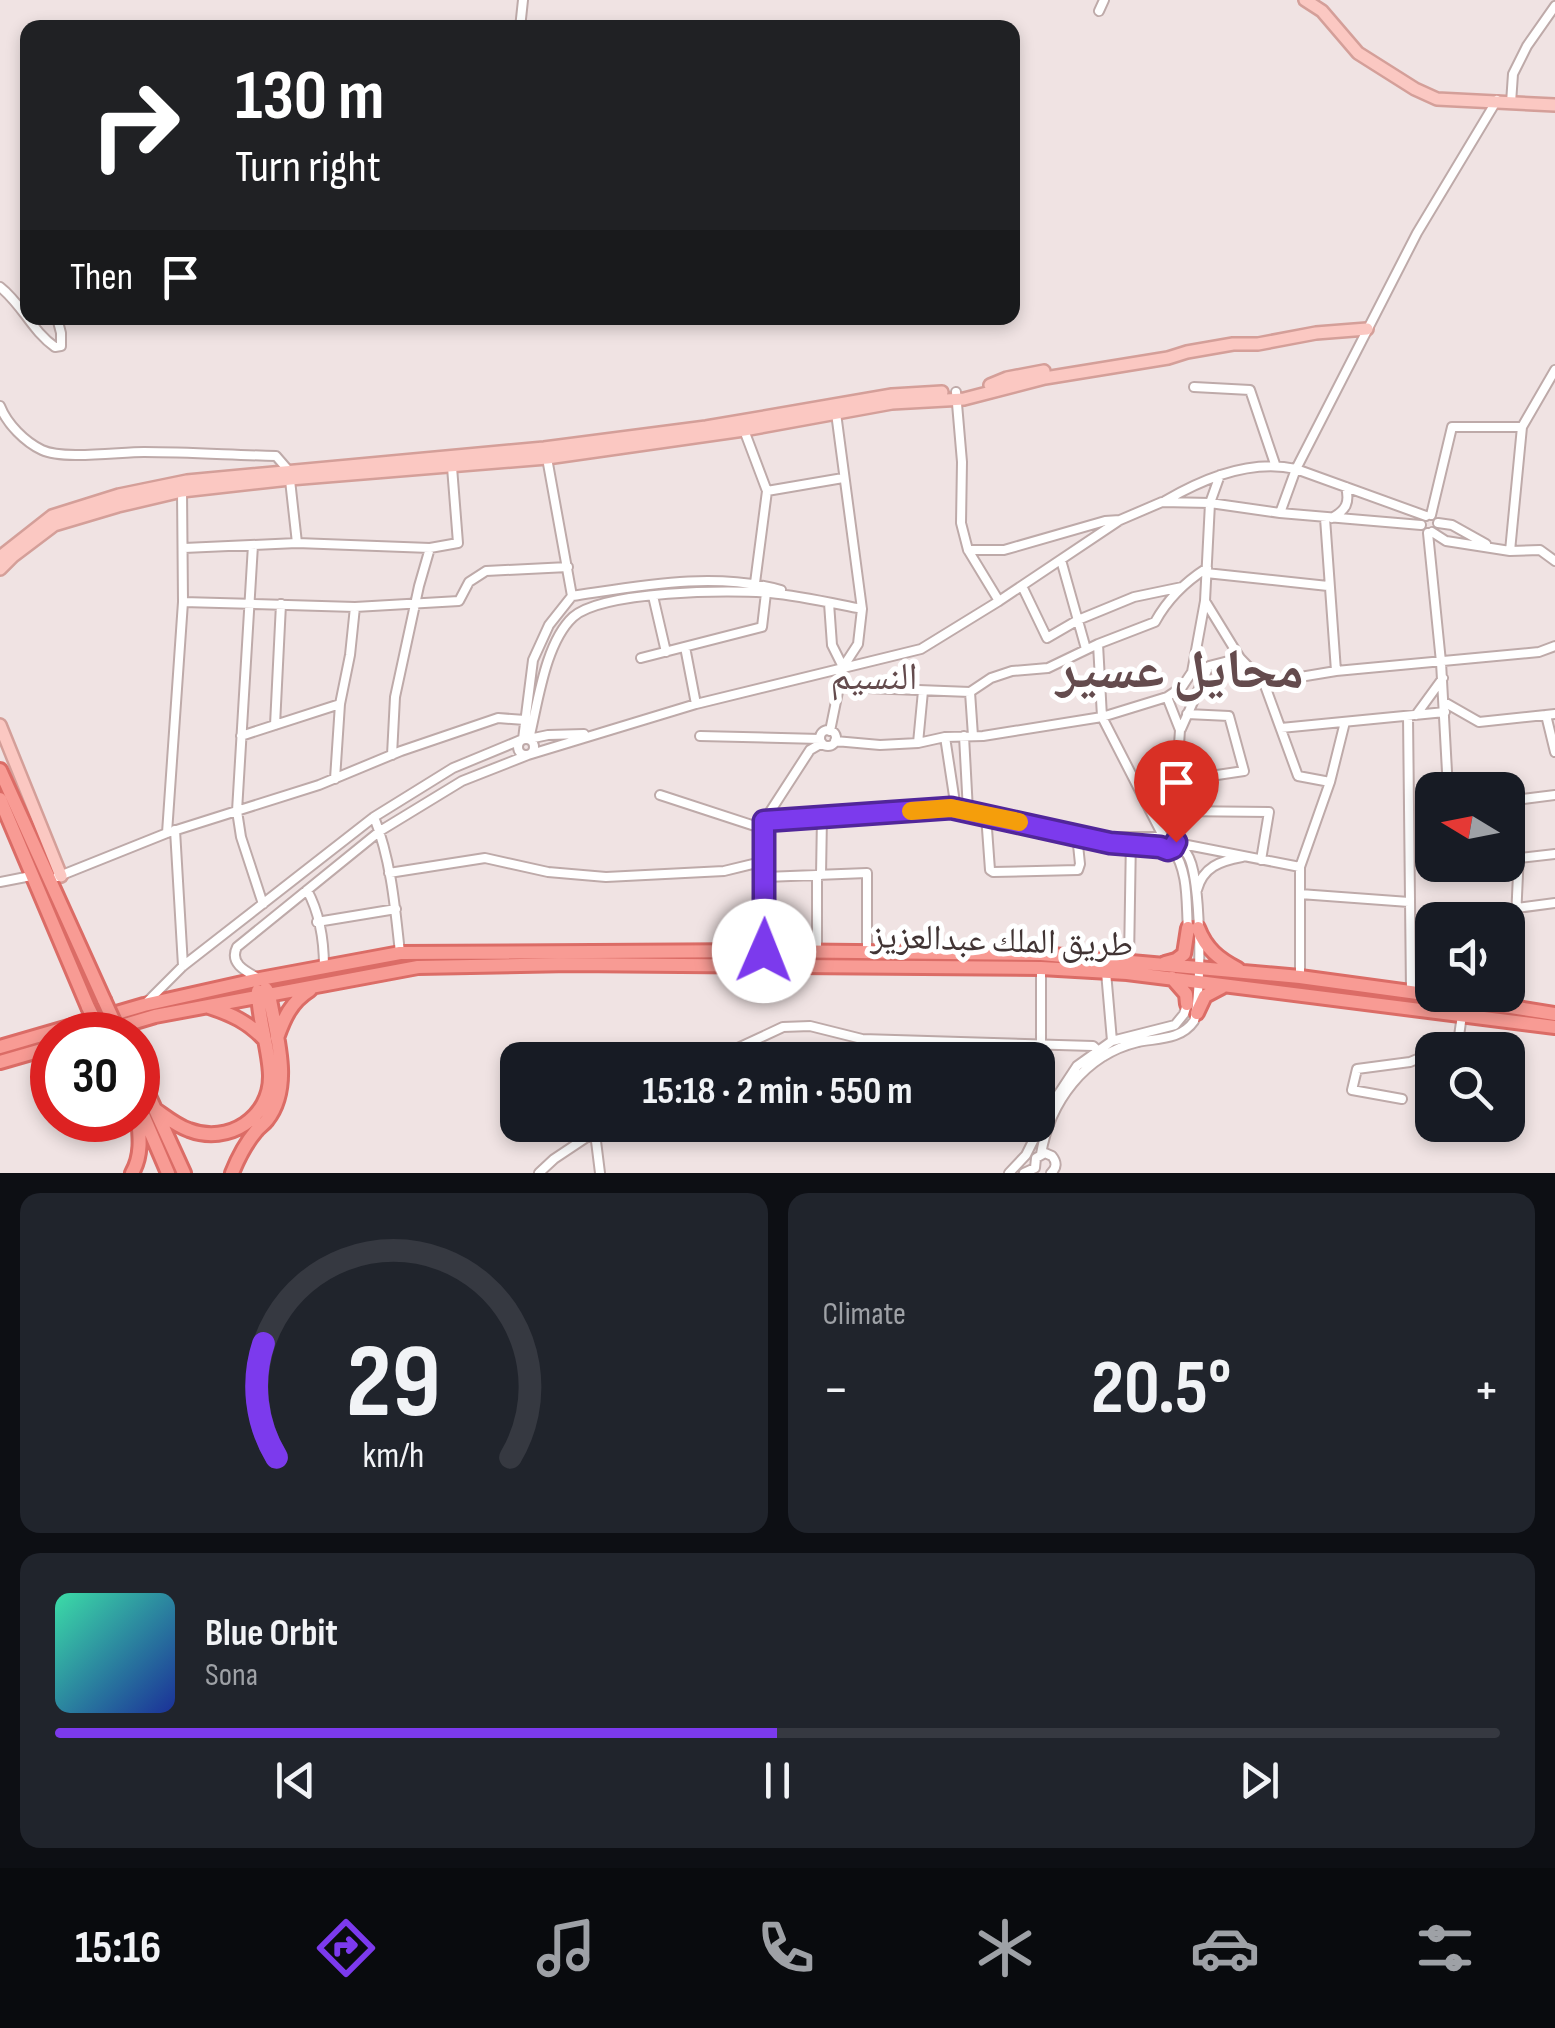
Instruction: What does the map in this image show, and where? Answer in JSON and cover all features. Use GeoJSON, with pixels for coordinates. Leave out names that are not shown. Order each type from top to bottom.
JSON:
{"type":"FeatureCollection","features":[{"type":"Feature","properties":{"kind":"main road"},"geometry":{"type":"LineString","coordinates":[[0,770],[55,878],[109,1012]]}},
{"type":"Feature","properties":{"kind":"main road"},"geometry":{"type":"LineString","coordinates":[[0,799],[90,1012]]}},
{"type":"Feature","properties":{"kind":"main road"},"geometry":{"type":"LineString","coordinates":[[1161,964],[1184,954],[1193,928]]}},
{"type":"Feature","properties":{"kind":"main road"},"geometry":{"type":"LineString","coordinates":[[1193,928],[1218,958],[1244,972]]}},
{"type":"Feature","properties":{"kind":"main road","name":"طريق الملك عبدالعزيز"},"geometry":{"type":"LineString","coordinates":[[1,1059],[144,1005],[400,952],[1041,954],[1161,964],[1226,986],[1555,1027]]}},
{"type":"Feature","properties":{"kind":"main road","name":"طريق الملك عبدالعزيز"},"geometry":{"type":"LineString","coordinates":[[160,1015],[437,966],[1041,968],[1172,978],[1244,972],[1415,992]]}},
{"type":"Feature","properties":{"kind":"main road"},"geometry":{"type":"LineString","coordinates":[[232,1173],[244,1146],[276,1104],[281,1077],[260,978]]}},
{"type":"Feature","properties":{"kind":"main road"},"geometry":{"type":"LineString","coordinates":[[1172,978],[1192,1008],[1226,986]]}},
{"type":"Feature","properties":{"kind":"main road"},"geometry":{"type":"LineString","coordinates":[[160,1112],[191,1131],[210,1135],[224,1134],[252,1120],[270,1086],[271,1040],[294,1002],[320,985]]}},
{"type":"Feature","properties":{"kind":"main road"},"geometry":{"type":"LineString","coordinates":[[206,1006],[237,1017],[271,1040]]}},
{"type":"Feature","properties":{"kind":"main road","name":"طريق الملك عبدالعزيز"},"geometry":{"type":"LineString","coordinates":[[1525,1010],[1555,1014]]}},
{"type":"Feature","properties":{"kind":"main road","name":"طريق الملك عبدالعزيز"},"geometry":{"type":"LineString","coordinates":[[1,1059],[30,1052]]}},
{"type":"Feature","properties":{"kind":"main road"},"geometry":{"type":"LineString","coordinates":[[160,1119],[184,1173]]}},
{"type":"Feature","properties":{"kind":"main road"},"geometry":{"type":"LineString","coordinates":[[132,1173],[140,1142]]}},
{"type":"Feature","properties":{"kind":"main road"},"geometry":{"type":"LineString","coordinates":[[155,1142],[168,1173]]}},
{"type":"Feature","properties":{"kind":"street"},"geometry":{"type":"LineString","coordinates":[[1099,11],[1104,0]]}},
{"type":"Feature","properties":{"kind":"street"},"geometry":{"type":"LineString","coordinates":[[1306,0],[1322,11],[1358,53],[1437,99],[1555,105]]}},
{"type":"Feature","properties":{"kind":"street"},"geometry":{"type":"LineString","coordinates":[[1511,103],[1513,74],[1526,46],[1555,6]]}},
{"type":"Feature","properties":{"kind":"street"},"geometry":{"type":"LineString","coordinates":[[1280,514],[1296,469],[1417,233],[1497,100]]}},
{"type":"Feature","properties":{"kind":"street"},"geometry":{"type":"LineString","coordinates":[[0,287],[20,308]]}},
{"type":"Feature","properties":{"kind":"street"},"geometry":{"type":"LineString","coordinates":[[32,325],[55,347],[60,346],[58,325]]}},
{"type":"Feature","properties":{"kind":"street"},"geometry":{"type":"LineString","coordinates":[[0,570],[54,525],[182,491],[289,475],[546,453],[744,430],[1233,344],[1367,329]]}},
{"type":"Feature","properties":{"kind":"street"},"geometry":{"type":"LineString","coordinates":[[1510,551],[1522,427],[1555,370]]}},
{"type":"Feature","properties":{"kind":"street"},"geometry":{"type":"LineString","coordinates":[[1194,386],[1250,390],[1275,464]]}},
{"type":"Feature","properties":{"kind":"street"},"geometry":{"type":"LineString","coordinates":[[0,557],[52,516],[188,481],[452,467],[892,395],[957,395]]}},
{"type":"Feature","properties":{"kind":"street"},"geometry":{"type":"LineString","coordinates":[[957,395],[962,523],[968,550],[999,601]]}},
{"type":"Feature","properties":{"kind":"street"},"geometry":{"type":"LineString","coordinates":[[0,406],[23,438],[45,452],[276,456],[289,475],[297,543]]}},
{"type":"Feature","properties":{"kind":"street"},"geometry":{"type":"LineString","coordinates":[[830,731],[843,667],[858,644],[862,609],[836,413]]}},
{"type":"Feature","properties":{"kind":"street"},"geometry":{"type":"LineString","coordinates":[[1447,772],[1442,662],[1427,530],[1452,427],[1522,427]]}},
{"type":"Feature","properties":{"kind":"street"},"geometry":{"type":"LineString","coordinates":[[744,430],[767,491],[755,583]]}},
{"type":"Feature","properties":{"kind":"street"},"geometry":{"type":"LineString","coordinates":[[546,453],[576,614]]}},
{"type":"Feature","properties":{"kind":"street"},"geometry":{"type":"LineString","coordinates":[[260,978],[235,962],[236,947],[380,831],[462,781],[528,755],[696,704],[921,649],[1120,520],[1220,475],[1275,464],[1296,469],[1452,525],[1490,546]]}},
{"type":"Feature","properties":{"kind":"street"},"geometry":{"type":"LineString","coordinates":[[184,548],[297,543],[430,548],[458,543],[452,467]]}},
{"type":"Feature","properties":{"kind":"street"},"geometry":{"type":"LineString","coordinates":[[835,741],[918,743],[1102,717],[1167,698],[1182,688],[1192,672],[1205,601],[1210,503],[1220,475]]}},
{"type":"Feature","properties":{"kind":"street"},"geometry":{"type":"LineString","coordinates":[[767,491],[843,478]]}},
{"type":"Feature","properties":{"kind":"street"},"geometry":{"type":"LineString","coordinates":[[1328,518],[1348,504],[1346,487]]}},
{"type":"Feature","properties":{"kind":"street"},"geometry":{"type":"LineString","coordinates":[[182,491],[184,602],[171,832],[182,966]]}},
{"type":"Feature","properties":{"kind":"street"},"geometry":{"type":"LineString","coordinates":[[1162,502],[1210,503],[1436,530],[1432,518]]}},
{"type":"Feature","properties":{"kind":"street"},"geometry":{"type":"LineString","coordinates":[[1328,518],[1328,586],[1336,672]]}},
{"type":"Feature","properties":{"kind":"street"},"geometry":{"type":"LineString","coordinates":[[968,550],[1004,550],[1120,520]]}},
{"type":"Feature","properties":{"kind":"street"},"geometry":{"type":"LineString","coordinates":[[1427,530],[1446,541],[1510,551],[1540,550],[1555,561]]}},
{"type":"Feature","properties":{"kind":"street"},"geometry":{"type":"LineString","coordinates":[[254,545],[236,811],[263,904]]}},
{"type":"Feature","properties":{"kind":"street"},"geometry":{"type":"LineString","coordinates":[[392,755],[395,697],[430,548]]}},
{"type":"Feature","properties":{"kind":"street"},"geometry":{"type":"LineString","coordinates":[[1060,560],[1086,648]]}},
{"type":"Feature","properties":{"kind":"street"},"geometry":{"type":"LineString","coordinates":[[184,602],[355,607],[459,601],[468,582],[486,571],[568,567]]}},
{"type":"Feature","properties":{"kind":"street"},"geometry":{"type":"LineString","coordinates":[[841,687],[970,692],[991,678],[1012,671],[1048,668],[1086,648],[1155,622],[1163,607],[1190,578],[1206,571],[1328,586]]}},
{"type":"Feature","properties":{"kind":"street"},"geometry":{"type":"LineString","coordinates":[[528,755],[534,749],[526,739],[525,720],[534,660],[549,625],[572,596],[728,580],[862,609]]}},
{"type":"Feature","properties":{"kind":"street"},"geometry":{"type":"LineString","coordinates":[[1022,586],[1047,638],[1134,596],[1182,587]]}},
{"type":"Feature","properties":{"kind":"street"},"geometry":{"type":"LineString","coordinates":[[526,739],[549,657],[576,614],[610,602],[653,596],[732,591],[804,597]]}},
{"type":"Feature","properties":{"kind":"street"},"geometry":{"type":"LineString","coordinates":[[641,658],[762,628],[766,593]]}},
{"type":"Feature","properties":{"kind":"street"},"geometry":{"type":"LineString","coordinates":[[653,596],[666,652]]}},
{"type":"Feature","properties":{"kind":"street"},"geometry":{"type":"LineString","coordinates":[[1205,601],[1240,658],[1264,683],[1298,776],[1330,782]]}},
{"type":"Feature","properties":{"kind":"street"},"geometry":{"type":"LineString","coordinates":[[829,603],[832,645],[843,667]]}},
{"type":"Feature","properties":{"kind":"street"},"geometry":{"type":"LineString","coordinates":[[275,725],[280,604]]}},
{"type":"Feature","properties":{"kind":"street"},"geometry":{"type":"LineString","coordinates":[[335,779],[340,704],[355,607]]}},
{"type":"Feature","properties":{"kind":"street"},"geometry":{"type":"LineString","coordinates":[[1098,644],[1102,717],[1161,835],[1160,847]]}},
{"type":"Feature","properties":{"kind":"street"},"geometry":{"type":"LineString","coordinates":[[1264,683],[1540,652],[1555,646]]}},
{"type":"Feature","properties":{"kind":"street"},"geometry":{"type":"LineString","coordinates":[[685,647],[696,704]]}},
{"type":"Feature","properties":{"kind":"street"},"geometry":{"type":"LineString","coordinates":[[1055,1099],[1077,1066],[1101,1052],[1174,1036],[1190,1027],[1195,975],[1193,928],[1182,863],[1174,842],[1180,730],[1209,666],[1240,658]]}},
{"type":"Feature","properties":{"kind":"street"},"geometry":{"type":"LineString","coordinates":[[1411,991],[1408,902],[1412,715],[1442,678]]}},
{"type":"Feature","properties":{"kind":"street"},"geometry":{"type":"LineString","coordinates":[[918,743],[923,691]]}},
{"type":"Feature","properties":{"kind":"street"},"geometry":{"type":"LineString","coordinates":[[968,812],[970,692]]}},
{"type":"Feature","properties":{"kind":"street"},"geometry":{"type":"LineString","coordinates":[[1167,698],[1180,730]]}},
{"type":"Feature","properties":{"kind":"street"},"geometry":{"type":"LineString","coordinates":[[241,736],[340,704]]}},
{"type":"Feature","properties":{"kind":"street"},"geometry":{"type":"LineString","coordinates":[[1281,728],[1412,715],[1444,707],[1479,722],[1550,714],[1555,752]]}},
{"type":"Feature","properties":{"kind":"street"},"geometry":{"type":"LineString","coordinates":[[1177,780],[1244,772],[1229,716],[1187,714]]}},
{"type":"Feature","properties":{"kind":"street"},"geometry":{"type":"LineString","coordinates":[[0,725],[55,878],[171,832],[335,779],[498,718],[525,720]]}},
{"type":"Feature","properties":{"kind":"street"},"geometry":{"type":"LineString","coordinates":[[1300,977],[1300,867],[1346,722]]}},
{"type":"Feature","properties":{"kind":"street"},"geometry":{"type":"LineString","coordinates":[[830,731],[835,741]]}},
{"type":"Feature","properties":{"kind":"street"},"geometry":{"type":"LineString","coordinates":[[764,951],[764,825],[810,750],[821,741],[824,732],[830,731]]}},
{"type":"Feature","properties":{"kind":"street"},"geometry":{"type":"LineString","coordinates":[[144,1005],[182,966],[374,816],[453,768],[526,739],[596,734]]}},
{"type":"Feature","properties":{"kind":"street"},"geometry":{"type":"LineString","coordinates":[[700,736],[821,741],[830,746],[835,741]]}},
{"type":"Feature","properties":{"kind":"street"},"geometry":{"type":"LineString","coordinates":[[945,737],[956,809]]}},
{"type":"Feature","properties":{"kind":"street"},"geometry":{"type":"LineString","coordinates":[[660,795],[764,825],[956,809],[1165,850],[1174,842]]}},
{"type":"Feature","properties":{"kind":"street"},"geometry":{"type":"LineString","coordinates":[[1525,799],[1555,796]]}},
{"type":"Feature","properties":{"kind":"street"},"geometry":{"type":"LineString","coordinates":[[1174,811],[1269,812],[1261,860]]}},
{"type":"Feature","properties":{"kind":"street"},"geometry":{"type":"LineString","coordinates":[[986,815],[993,872],[1078,870],[1076,835]]}},
{"type":"Feature","properties":{"kind":"street"},"geometry":{"type":"LineString","coordinates":[[374,816],[396,909],[400,952]]}},
{"type":"Feature","properties":{"kind":"street"},"geometry":{"type":"LineString","coordinates":[[817,952],[822,818]]}},
{"type":"Feature","properties":{"kind":"street"},"geometry":{"type":"LineString","coordinates":[[1131,841],[1167,832],[1190,858],[1196,895]]}},
{"type":"Feature","properties":{"kind":"street"},"geometry":{"type":"LineString","coordinates":[[1128,961],[1131,841]]}},
{"type":"Feature","properties":{"kind":"street"},"geometry":{"type":"LineString","coordinates":[[1174,842],[1300,867]]}},
{"type":"Feature","properties":{"kind":"street"},"geometry":{"type":"LineString","coordinates":[[1525,857],[1555,854]]}},
{"type":"Feature","properties":{"kind":"street"},"geometry":{"type":"LineString","coordinates":[[1193,928],[1200,878],[1219,862],[1246,856]]}},
{"type":"Feature","properties":{"kind":"street"},"geometry":{"type":"LineString","coordinates":[[389,873],[485,858],[548,872],[606,876],[724,871],[764,861]]}},
{"type":"Feature","properties":{"kind":"street"},"geometry":{"type":"LineString","coordinates":[[765,877],[867,873],[867,952]]}},
{"type":"Feature","properties":{"kind":"street"},"geometry":{"type":"LineString","coordinates":[[0,882],[31,876]]}},
{"type":"Feature","properties":{"kind":"street"},"geometry":{"type":"LineString","coordinates":[[307,890],[324,948],[324,966]]}},
{"type":"Feature","properties":{"kind":"street"},"geometry":{"type":"LineString","coordinates":[[1300,894],[1408,902]]}},
{"type":"Feature","properties":{"kind":"street"},"geometry":{"type":"LineString","coordinates":[[1525,907],[1555,903]]}},
{"type":"Feature","properties":{"kind":"street"},"geometry":{"type":"LineString","coordinates":[[317,922],[396,909]]}},
{"type":"Feature","properties":{"kind":"street"},"geometry":{"type":"LineString","coordinates":[[1041,968],[1041,1042]]}},
{"type":"Feature","properties":{"kind":"street"},"geometry":{"type":"LineString","coordinates":[[1106,972],[1112,1041]]}},
{"type":"Feature","properties":{"kind":"street"},"geometry":{"type":"LineString","coordinates":[[1038,1163],[1046,1129],[1077,1077],[1101,1052],[1112,1041],[1175,1026],[1192,1008]]}},
{"type":"Feature","properties":{"kind":"street"},"geometry":{"type":"LineString","coordinates":[[1460,1032],[1462,1014]]}},
{"type":"Feature","properties":{"kind":"street"},"geometry":{"type":"LineString","coordinates":[[750,1042],[782,1027],[810,1026],[862,1039],[969,1042]]}},
{"type":"Feature","properties":{"kind":"street"},"geometry":{"type":"LineString","coordinates":[[1055,1045],[1094,1046],[1101,1052]]}},
{"type":"Feature","properties":{"kind":"street"},"geometry":{"type":"LineString","coordinates":[[1402,1099],[1352,1090],[1357,1070],[1415,1060]]}},
{"type":"Feature","properties":{"kind":"street"},"geometry":{"type":"LineString","coordinates":[[539,1173],[581,1142]]}},
{"type":"Feature","properties":{"kind":"street"},"geometry":{"type":"LineString","coordinates":[[596,1142],[600,1173]]}},
{"type":"Feature","properties":{"kind":"street"},"geometry":{"type":"LineString","coordinates":[[1009,1173],[1032,1142]]}},
{"type":"Feature","properties":{"kind":"street"},"geometry":{"type":"LineString","coordinates":[[1024,1173],[1052,1156],[1055,1171]]}},
{"type":"Feature","properties":{"kind":"slow traffic"},"geometry":{"type":"LineString","coordinates":[[911,811],[951,808],[1019,822]]}},
{"type":"Feature","properties":{"kind":"district","name":"محايل عسير"},"geometry":{"type":"Point","coordinates":[1180,671]}},
{"type":"Feature","properties":{"kind":"district","name":"النسيم"},"geometry":{"type":"Point","coordinates":[874,677]}},
{"type":"Feature","properties":{"kind":"route"},"geometry":{"type":"LineString","coordinates":[[764,951],[764,821],[951,808],[1110,843],[1168,850],[1176,842]]}}]}
